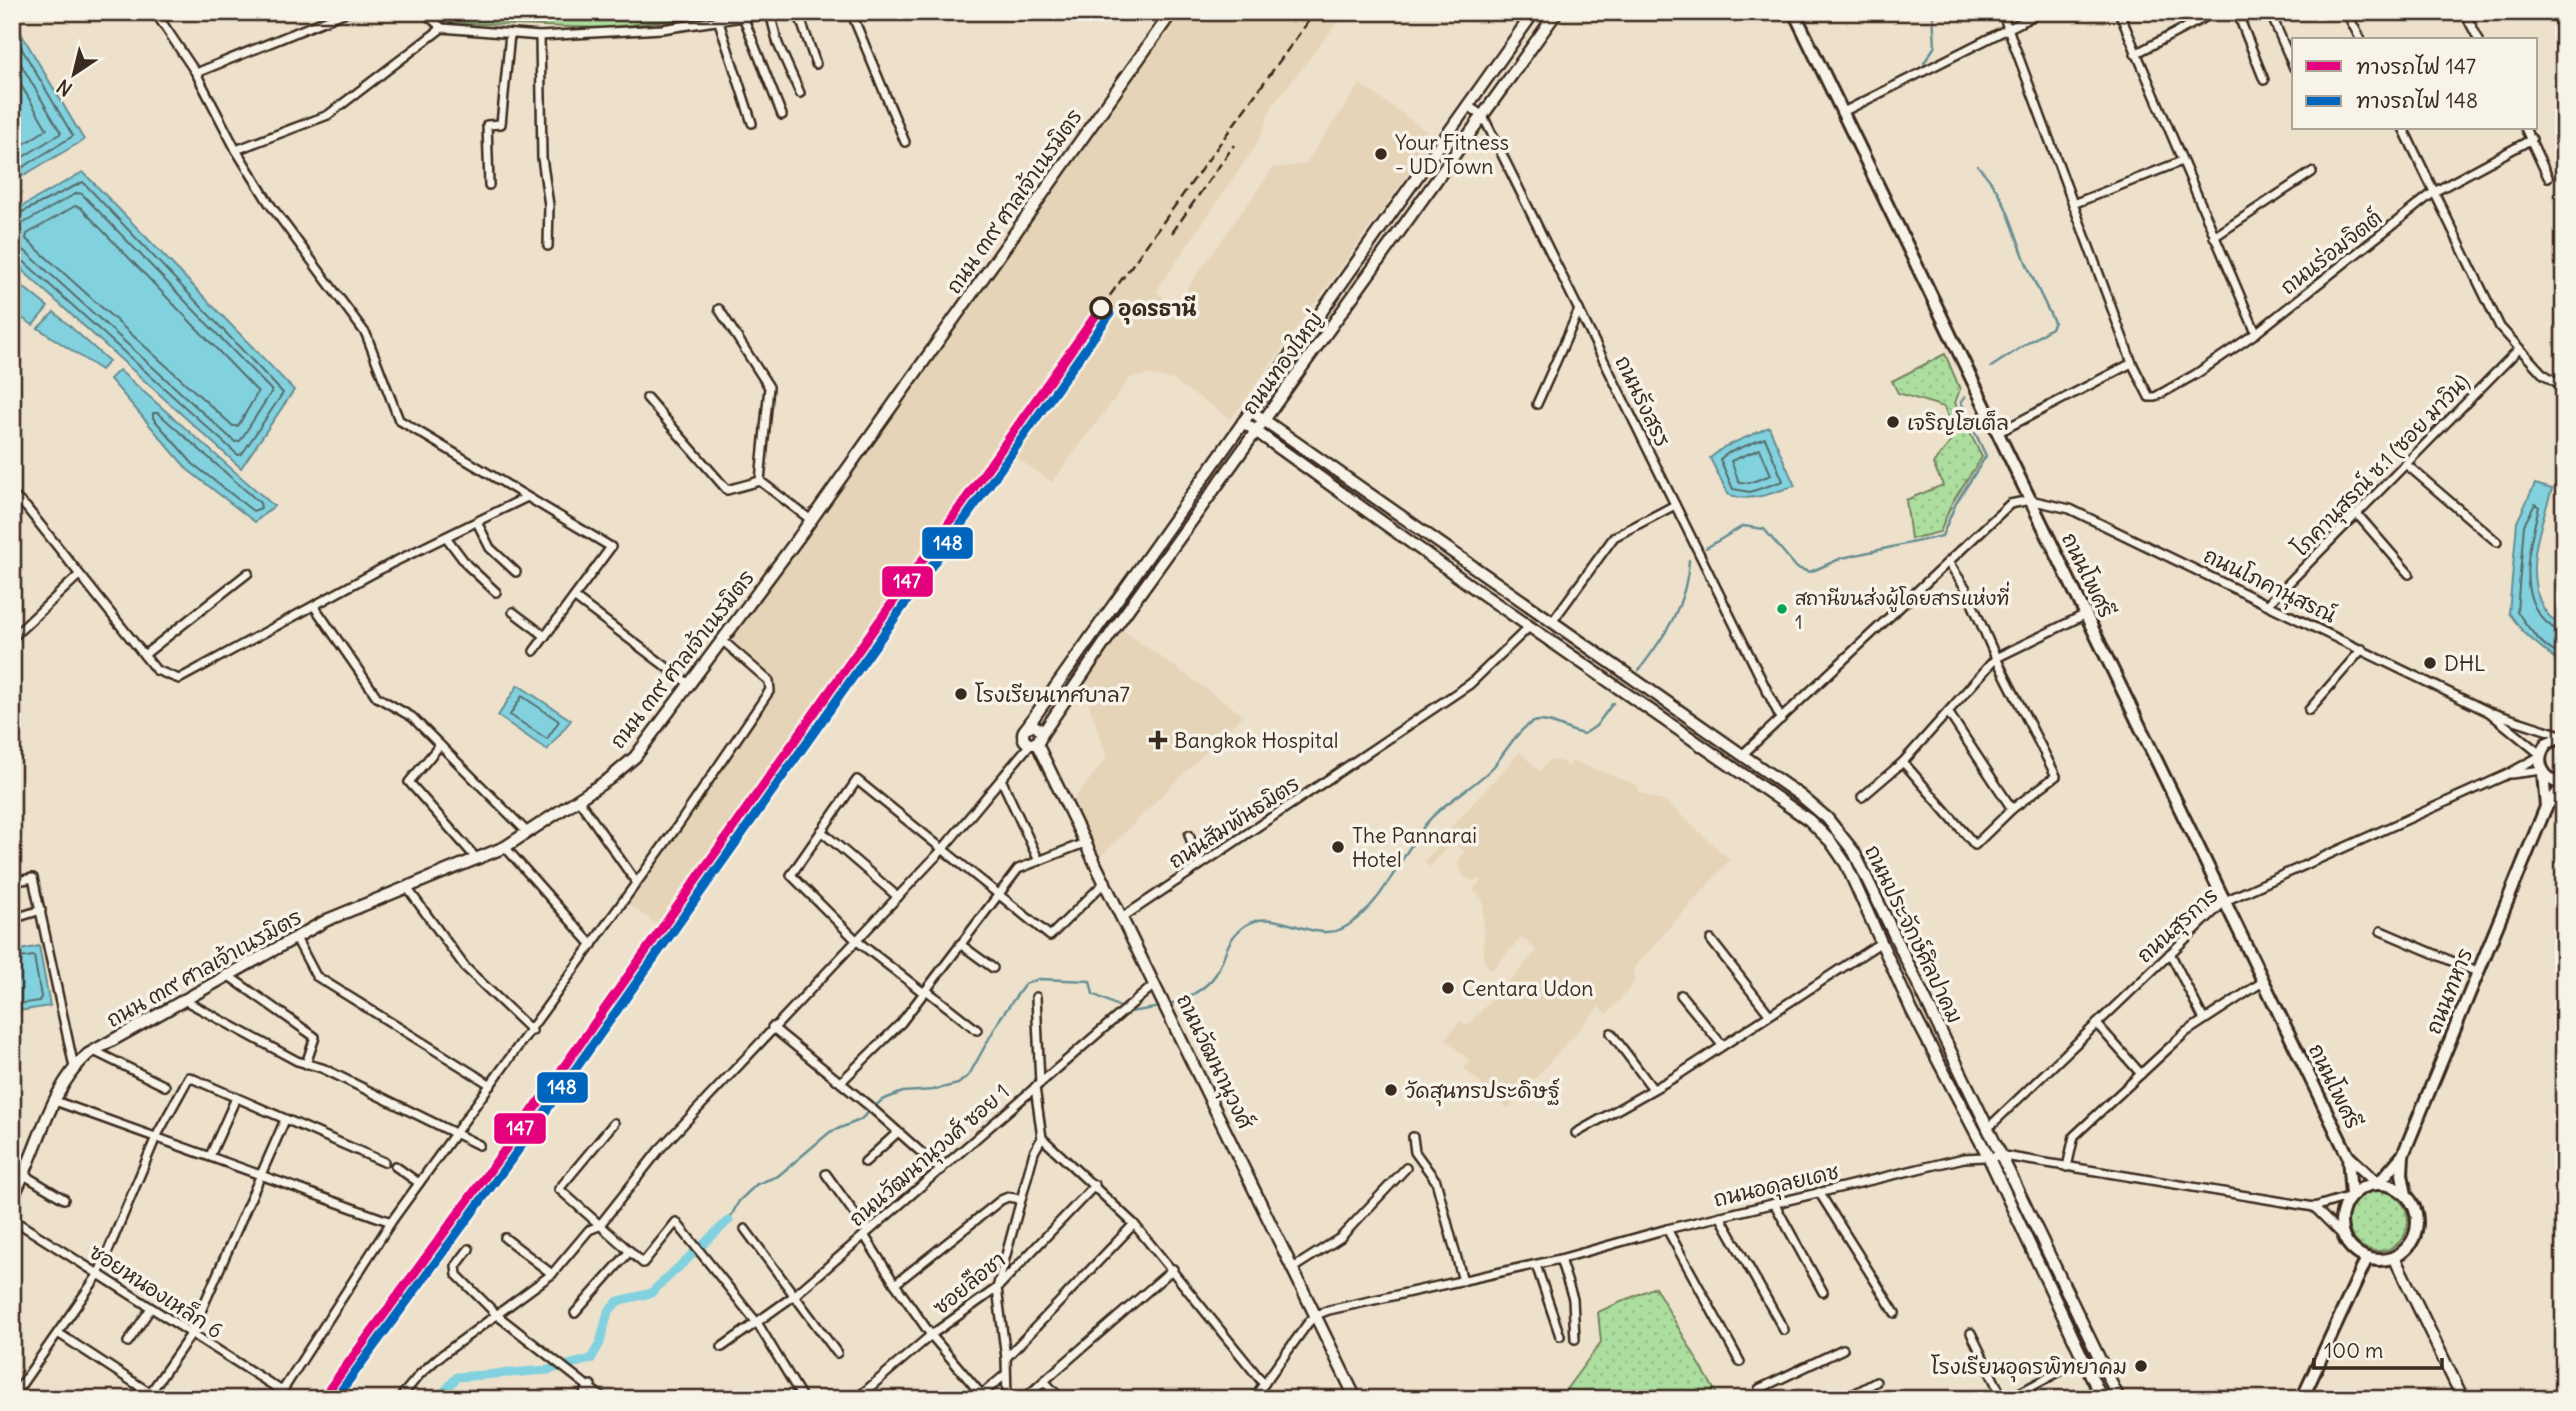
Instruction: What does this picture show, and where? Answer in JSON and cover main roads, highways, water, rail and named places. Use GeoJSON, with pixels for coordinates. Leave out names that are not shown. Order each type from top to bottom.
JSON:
{"type":"FeatureCollection","features":[{"type":"Feature","properties":{"kind":"main road","name":"ถนนโพศรี"},"geometry":{"type":"LineString","coordinates":[[1794,12],[2348,1156],[2378,1184]]}},
{"type":"Feature","properties":{"kind":"main road","name":"ถนนทหาร"},"geometry":{"type":"LineString","coordinates":[[2546,807],[2540,755],[2547,743],[2564,736]]}},
{"type":"Feature","properties":{"kind":"main road"},"geometry":{"type":"LineString","coordinates":[[2542,771],[2552,781],[2564,785]]}},
{"type":"Feature","properties":{"kind":"main road","name":"ถนนทหาร"},"geometry":{"type":"LineString","coordinates":[[2378,1184],[2403,1155],[2546,807],[2564,785]]}},
{"type":"Feature","properties":{"kind":"main road"},"geometry":{"type":"LineString","coordinates":[[2403,1155],[2402,1174],[2406,1195],[2416,1216],[2416,1233],[2407,1247],[2394,1257],[2384,1260],[2367,1258],[2353,1250],[2344,1237],[2342,1213],[2351,1196],[2362,1188],[2378,1184],[2390,1185],[2406,1195]]}},
{"type":"Feature","properties":{"kind":"main road","name":"ถนนโพศรี"},"geometry":{"type":"LineString","coordinates":[[2348,1156],[2351,1196]]}},
{"type":"Feature","properties":{"kind":"main road"},"geometry":{"type":"LineString","coordinates":[[2302,1399],[2367,1258]]}},
{"type":"Feature","properties":{"kind":"water"},"geometry":{"type":"Polygon","coordinates":[[[12,18],[84,140],[12,182],[12,18]]]}},
{"type":"Feature","properties":{"kind":"water"},"geometry":{"type":"Polygon","coordinates":[[[83,172],[294,390],[241,468],[12,261],[12,212],[83,172]]]}},
{"type":"Feature","properties":{"kind":"water"},"geometry":{"type":"Polygon","coordinates":[[[12,278],[48,307],[33,325],[12,312],[12,278]]]}},
{"type":"Feature","properties":{"kind":"water"},"geometry":{"type":"Polygon","coordinates":[[[54,312],[109,361],[101,370],[38,328],[54,312]]]}},
{"type":"Feature","properties":{"kind":"water"},"geometry":{"type":"Polygon","coordinates":[[[119,370],[274,506],[255,522],[188,470],[110,379],[119,370]]]}},
{"type":"Feature","properties":{"kind":"water"},"geometry":{"type":"Polygon","coordinates":[[[1769,427],[1795,486],[1745,498],[1728,494],[1710,458],[1724,447],[1769,427]]]}},
{"type":"Feature","properties":{"kind":"water"},"geometry":{"type":"Polygon","coordinates":[[[2535,484],[2552,489],[2536,549],[2534,580],[2546,612],[2564,629],[2564,657],[2560,663],[2524,633],[2509,613],[2517,522],[2535,484]]]}},
{"type":"Feature","properties":{"kind":"water"},"geometry":{"type":"Polygon","coordinates":[[[518,685],[571,720],[547,750],[498,716],[518,685]]]}},
{"type":"Feature","properties":{"kind":"water"},"geometry":{"type":"Polygon","coordinates":[[[39,946],[50,1006],[12,1012],[12,952],[39,946]]]}},
{"type":"Feature","properties":{"kind":"waterway"},"geometry":{"type":"LineString","coordinates":[[1924,63],[1935,46],[1933,12]]}},
{"type":"Feature","properties":{"kind":"waterway"},"geometry":{"type":"LineString","coordinates":[[1978,166],[2001,198],[2054,322],[2051,328],[1991,367]]}},
{"type":"Feature","properties":{"kind":"waterway"},"geometry":{"type":"LineString","coordinates":[[1706,548],[1743,526],[1764,529],[1797,568],[1810,572],[1842,558],[1942,536],[1956,503],[1986,456],[1961,402],[1965,397]]}},
{"type":"Feature","properties":{"kind":"waterway"},"geometry":{"type":"LineString","coordinates":[[1639,670],[1673,619],[1684,591],[1689,560]]}},
{"type":"Feature","properties":{"kind":"waterway"},"geometry":{"type":"LineString","coordinates":[[1167,1005],[1194,994],[1212,980],[1230,941],[1246,925],[1258,920],[1271,920],[1322,932],[1347,926],[1371,906],[1429,820],[1485,775],[1526,727],[1544,721],[1584,734],[1596,726],[1613,703]]}},
{"type":"Feature","properties":{"kind":"waterway"},"geometry":{"type":"LineString","coordinates":[[729,1220],[739,1201],[757,1184],[778,1176],[830,1132],[860,1120],[882,1100],[903,1092],[933,1090],[958,1084],[969,1075],[1001,1017],[1025,984],[1039,979],[1090,981],[1093,994],[1130,1012],[1161,1007]]}},
{"type":"Feature","properties":{"kind":"waterway"},"geometry":{"type":"LineString","coordinates":[[438,1399],[457,1377],[548,1370],[591,1359],[600,1343],[608,1312],[618,1301],[651,1293],[729,1220]]}},
{"type":"Feature","properties":{"kind":"waterway"},"geometry":{"type":"LineString","coordinates":[[2549,1399],[2564,1390]]}},
{"type":"Feature","properties":{"kind":"railway"},"geometry":{"type":"LineString","coordinates":[[1101,308],[1315,12]]}},
{"type":"Feature","properties":{"kind":"railway"},"geometry":{"type":"LineString","coordinates":[[1337,15],[1340,12]]}},
{"type":"Feature","properties":{"kind":"railway"},"geometry":{"type":"LineString","coordinates":[[1172,233],[1234,145]]}},
{"type":"Feature","properties":{"kind":"rail line","name":"147"},"geometry":{"type":"LineString","coordinates":[[322,1399],[507,1147],[1101,308]]}},
{"type":"Feature","properties":{"kind":"rail line","name":"148"},"geometry":{"type":"LineString","coordinates":[[335,1399],[516,1153],[1110,314]]}},
{"type":"Feature","properties":{"kind":"place","name":"Your Fitness - UD Town"},"geometry":{"type":"Point","coordinates":[1381,154]}},
{"type":"Feature","properties":{"kind":"place","name":"อุดรธานี"},"geometry":{"type":"Point","coordinates":[1101,308]}},
{"type":"Feature","properties":{"kind":"place","name":"เจริญโฮเต็ล"},"geometry":{"type":"Point","coordinates":[1893,422]}},
{"type":"Feature","properties":{"kind":"place","name":"สถานีขนส่งผู้โดยสารแห่งที่ 1"},"geometry":{"type":"Point","coordinates":[1782,609]}},
{"type":"Feature","properties":{"kind":"place","name":"DHL"},"geometry":{"type":"Point","coordinates":[2430,663]}},
{"type":"Feature","properties":{"kind":"place","name":"โรงเรียนเทศบาล7"},"geometry":{"type":"Point","coordinates":[961,694]}},
{"type":"Feature","properties":{"kind":"place","name":"Bangkok Hospital"},"geometry":{"type":"Point","coordinates":[1158,740]}},
{"type":"Feature","properties":{"kind":"place","name":"The Pannarai Hotel"},"geometry":{"type":"Point","coordinates":[1338,847]}},
{"type":"Feature","properties":{"kind":"place","name":"Centara Udon"},"geometry":{"type":"Point","coordinates":[1448,988]}},
{"type":"Feature","properties":{"kind":"place","name":"วัดสุนทรประดิษฐ์"},"geometry":{"type":"Point","coordinates":[1391,1090]}},
{"type":"Feature","properties":{"kind":"place","name":"โรงเรียนอุดรพิทยาคม"},"geometry":{"type":"Point","coordinates":[2141,1366]}}]}
